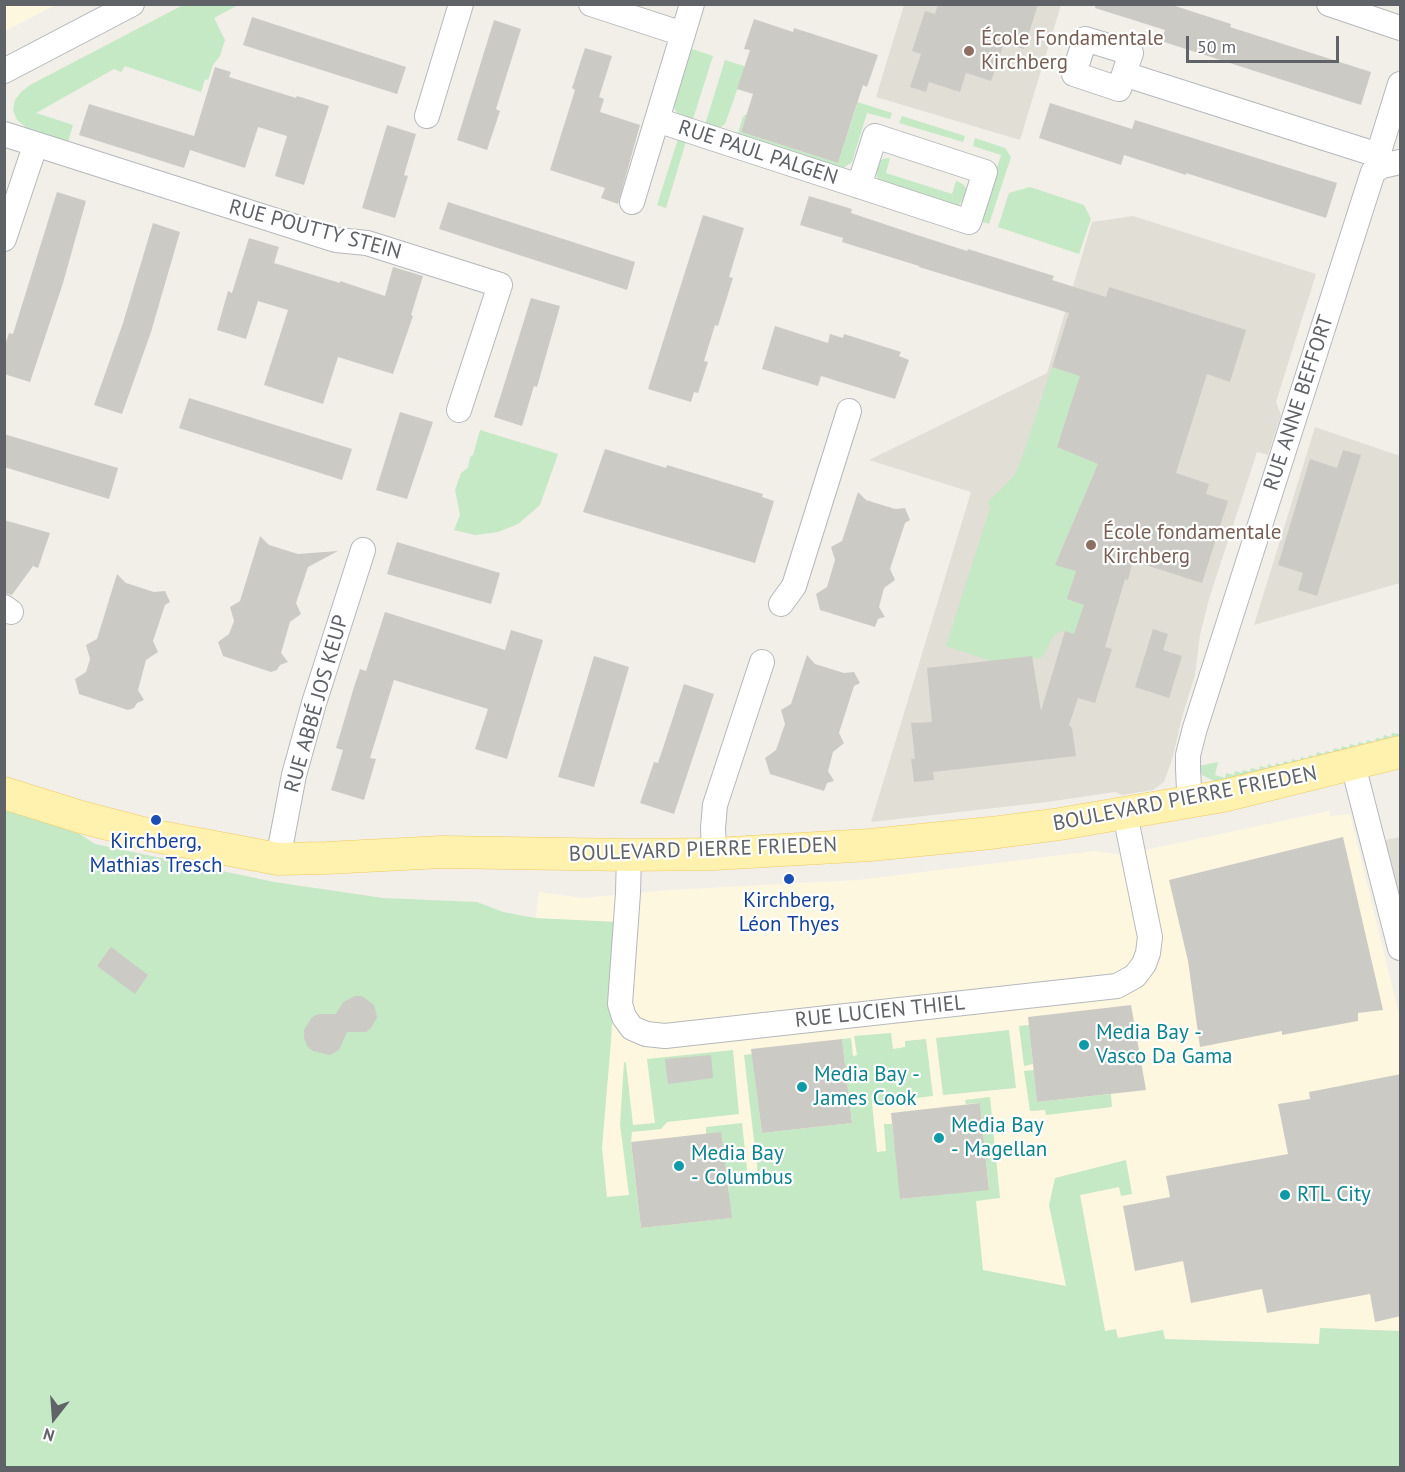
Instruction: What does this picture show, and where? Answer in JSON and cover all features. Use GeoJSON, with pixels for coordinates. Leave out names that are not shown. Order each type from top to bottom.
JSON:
{"type":"FeatureCollection","features":[{"type":"Feature","properties":{"kind":"main road","name":"BOULEVARD PIERRE FRIEDEN"},"geometry":{"type":"LineString","coordinates":[[4,793],[150,835],[278,859],[442,852],[714,854],[870,845],[991,833],[1125,814],[1194,801],[1401,752]]}},
{"type":"Feature","properties":{"kind":"street"},"geometry":{"type":"LineString","coordinates":[[4,71],[132,4]]}},
{"type":"Feature","properties":{"kind":"street"},"geometry":{"type":"LineString","coordinates":[[427,116],[462,4]]}},
{"type":"Feature","properties":{"kind":"street"},"geometry":{"type":"LineString","coordinates":[[591,4],[683,34]]}},
{"type":"Feature","properties":{"kind":"street"},"geometry":{"type":"LineString","coordinates":[[632,202],[692,4]]}},
{"type":"Feature","properties":{"kind":"street"},"geometry":{"type":"LineString","coordinates":[[1329,4],[1401,28]]}},
{"type":"Feature","properties":{"kind":"street"},"geometry":{"type":"LineString","coordinates":[[1124,74],[1387,161]]}},
{"type":"Feature","properties":{"kind":"street","name":"RUE ANNE BEFFORT"},"geometry":{"type":"LineString","coordinates":[[1194,801],[1190,789],[1188,762],[1195,728],[1373,172],[1387,161],[1401,84]]}},
{"type":"Feature","properties":{"kind":"street","name":"RUE PAUL PALGEN"},"geometry":{"type":"LineString","coordinates":[[657,120],[969,222],[985,172],[875,136],[859,186]]}},
{"type":"Feature","properties":{"kind":"street","name":"RUE POUTTY STEIN"},"geometry":{"type":"LineString","coordinates":[[4,134],[35,146],[336,240],[368,243],[500,285],[459,410]]}},
{"type":"Feature","properties":{"kind":"street"},"geometry":{"type":"LineString","coordinates":[[4,239],[35,146]]}},
{"type":"Feature","properties":{"kind":"street"},"geometry":{"type":"LineString","coordinates":[[780,604],[795,586],[849,411]]}},
{"type":"Feature","properties":{"kind":"street","name":"RUE ABBÉ JOS KEUP"},"geometry":{"type":"LineString","coordinates":[[278,859],[294,775],[314,703],[363,550]]}},
{"type":"Feature","properties":{"kind":"street"},"geometry":{"type":"LineString","coordinates":[[4,607],[11,612],[4,612]]}},
{"type":"Feature","properties":{"kind":"street"},"geometry":{"type":"LineString","coordinates":[[714,854],[715,805],[762,662]]}},
{"type":"Feature","properties":{"kind":"street"},"geometry":{"type":"LineString","coordinates":[[1353,765],[1401,948]]}},
{"type":"Feature","properties":{"kind":"street","name":"RUE LUCIEN THIEL"},"geometry":{"type":"LineString","coordinates":[[629,855],[620,1004],[624,1017],[632,1028],[646,1034],[665,1036],[1118,986],[1135,976],[1144,964],[1150,936],[1125,814]]}},
{"type":"Feature","properties":{"kind":"shaded area"},"geometry":{"type":"Polygon","coordinates":[[[5,4],[56,4],[56,5],[5,31],[5,4]]]}},
{"type":"Feature","properties":{"kind":"shaded area","name":"École Fondamentale Kirchberg"},"geometry":{"type":"Polygon","coordinates":[[[904,5],[1061,5],[1020,140],[876,97],[904,5]]]}},
{"type":"Feature","properties":{"kind":"shaded area","name":"École fondamentale Kirchberg"},"geometry":{"type":"Polygon","coordinates":[[[1133,216],[1316,274],[1276,402],[1281,415],[1268,455],[1257,452],[1209,599],[1200,635],[1195,675],[1164,782],[1153,790],[1122,795],[1115,792],[871,822],[971,492],[869,460],[1047,373],[1092,222],[1133,216]]]}},
{"type":"Feature","properties":{"kind":"shaded area","name":"École fondamentale Kirchberg"},"geometry":{"type":"Polygon","coordinates":[[[1315,427],[1400,456],[1400,583],[1254,625],[1315,427]]]}},
{"type":"Feature","properties":{"kind":"shaded area"},"geometry":{"type":"Polygon","coordinates":[[[1329,811],[1330,816],[1350,814],[1400,1019],[1400,1331],[1320,1328],[1319,1344],[1165,1339],[1162,1330],[1118,1338],[1105,1331],[1080,1195],[1120,1187],[1132,1194],[1125,1160],[1049,1205],[1066,1286],[913,1257],[520,1307],[514,1083],[539,892],[582,898],[669,890],[858,880],[1095,851],[1122,855],[1329,811]]]}},
{"type":"Feature","properties":{"kind":"shaded area"},"geometry":{"type":"Polygon","coordinates":[[[1400,837],[1400,901],[1385,840],[1400,837]]]}},
{"type":"Feature","properties":{"kind":"green space"},"geometry":{"type":"Polygon","coordinates":[[[183,5],[238,5],[214,18],[225,40],[220,56],[213,65],[208,80],[205,79],[201,92],[125,66],[121,72],[114,69],[36,113],[73,125],[68,142],[28,129],[17,120],[13,110],[15,100],[30,85],[183,5]]]}},
{"type":"Feature","properties":{"kind":"green space"},"geometry":{"type":"Polygon","coordinates":[[[689,48],[713,56],[693,119],[690,120],[677,113],[674,107],[674,99],[689,48]]]}},
{"type":"Feature","properties":{"kind":"green space"},"geometry":{"type":"Polygon","coordinates":[[[725,60],[892,113],[890,119],[867,113],[852,162],[842,169],[740,136],[738,133],[743,117],[747,113],[741,132],[838,163],[857,105],[744,70],[725,124],[719,128],[705,125],[725,60]]]}},
{"type":"Feature","properties":{"kind":"green space"},"geometry":{"type":"Polygon","coordinates":[[[902,116],[965,136],[963,142],[899,123],[902,116]]]}},
{"type":"Feature","properties":{"kind":"green space"},"geometry":{"type":"Polygon","coordinates":[[[688,135],[666,208],[657,205],[678,139],[688,135]]]}},
{"type":"Feature","properties":{"kind":"green space"},"geometry":{"type":"Polygon","coordinates":[[[975,138],[1005,148],[1011,157],[989,224],[980,221],[1001,155],[973,146],[975,138]]]}},
{"type":"Feature","properties":{"kind":"green space"},"geometry":{"type":"Polygon","coordinates":[[[890,158],[886,173],[952,194],[956,181],[963,184],[967,190],[963,199],[959,205],[950,206],[881,183],[876,170],[878,162],[890,158]]]}},
{"type":"Feature","properties":{"kind":"green space"},"geometry":{"type":"Polygon","coordinates":[[[1030,187],[1084,205],[1091,219],[1079,254],[998,227],[1009,193],[1030,187]]]}},
{"type":"Feature","properties":{"kind":"green space"},"geometry":{"type":"Polygon","coordinates":[[[1052,367],[1080,376],[1057,447],[1098,464],[1055,564],[1076,571],[1067,599],[1084,605],[1074,634],[1059,632],[1052,638],[1044,655],[1040,658],[991,661],[946,646],[990,508],[988,502],[1014,476],[1052,367]]]}},
{"type":"Feature","properties":{"kind":"green space"},"geometry":{"type":"Polygon","coordinates":[[[480,430],[558,454],[540,505],[518,524],[498,532],[475,535],[454,530],[460,515],[455,490],[461,473],[468,468],[480,430]]]}},
{"type":"Feature","properties":{"kind":"green space"},"geometry":{"type":"Polygon","coordinates":[[[1392,733],[1400,734],[1400,740],[1218,783],[1202,775],[1198,766],[1218,762],[1215,775],[1225,778],[1226,773],[1234,775],[1235,771],[1250,772],[1251,768],[1259,770],[1260,766],[1267,768],[1268,764],[1275,767],[1276,763],[1283,765],[1284,761],[1291,763],[1292,759],[1300,761],[1301,757],[1308,759],[1309,755],[1316,757],[1317,752],[1333,753],[1334,748],[1341,750],[1342,746],[1349,748],[1350,744],[1357,746],[1359,742],[1366,744],[1367,740],[1375,742],[1376,738],[1383,739],[1384,735],[1391,737],[1392,733]]]}},
{"type":"Feature","properties":{"kind":"green space"},"geometry":{"type":"Polygon","coordinates":[[[5,810],[78,833],[95,844],[274,882],[383,898],[477,902],[503,912],[535,918],[618,922],[602,1148],[607,1197],[629,1195],[620,1124],[624,1062],[626,1063],[633,1125],[655,1123],[647,1059],[733,1050],[739,1114],[667,1122],[661,1129],[632,1132],[631,1143],[641,1228],[731,1218],[728,1185],[759,1183],[744,1055],[752,1054],[762,1133],[852,1123],[842,1039],[851,1038],[853,1056],[857,1055],[854,1036],[891,1033],[893,1049],[905,1047],[905,1041],[926,1039],[933,1096],[872,1103],[877,1152],[886,1151],[884,1124],[892,1124],[901,1199],[989,1189],[980,1103],[966,1104],[965,1100],[990,1097],[1000,1198],[976,1201],[983,1270],[1066,1286],[1049,1205],[1055,1178],[1126,1160],[1132,1194],[1121,1196],[1119,1187],[1080,1195],[1105,1331],[1116,1329],[1118,1338],[1163,1330],[1165,1339],[1319,1344],[1320,1328],[1400,1331],[1400,1467],[5,1468],[5,810]]]}},
{"type":"Feature","properties":{"kind":"green space"},"geometry":{"type":"Polygon","coordinates":[[[1029,1025],[1033,1064],[1024,1066],[1019,1026],[1029,1025]]]}},
{"type":"Feature","properties":{"kind":"green space"},"geometry":{"type":"Polygon","coordinates":[[[1009,1030],[1016,1088],[943,1095],[936,1038],[1009,1030]]]}},
{"type":"Feature","properties":{"kind":"green space"},"geometry":{"type":"Polygon","coordinates":[[[1034,1070],[1037,1102],[1111,1094],[1112,1107],[1046,1115],[1045,1110],[1030,1111],[1024,1071],[1034,1070]]]}},
{"type":"Feature","properties":{"kind":"green space"},"geometry":{"type":"Polygon","coordinates":[[[742,1123],[748,1178],[727,1180],[706,1134],[706,1127],[742,1123]]]}},
{"type":"Feature","properties":{"kind":"building"},"geometry":{"type":"Polygon","coordinates":[[[938,4],[1038,4],[1024,49],[1004,43],[991,81],[966,73],[960,92],[929,82],[926,92],[910,87],[921,54],[912,51],[925,11],[935,14],[938,4]]]}},
{"type":"Feature","properties":{"kind":"building"},"geometry":{"type":"Polygon","coordinates":[[[1096,4],[1169,4],[1231,24],[1230,27],[1371,72],[1361,105],[1161,41],[1165,30],[1095,8],[1096,4]]]}},
{"type":"Feature","properties":{"kind":"building"},"geometry":{"type":"Polygon","coordinates":[[[252,17],[406,67],[397,94],[243,45],[252,17]]]}},
{"type":"Feature","properties":{"kind":"building"},"geometry":{"type":"Polygon","coordinates":[[[754,19],[793,32],[794,28],[878,55],[867,87],[863,85],[838,163],[741,132],[753,94],[737,89],[750,50],[744,49],[754,19]]]}},
{"type":"Feature","properties":{"kind":"building"},"geometry":{"type":"Polygon","coordinates":[[[494,20],[521,29],[496,109],[500,111],[487,150],[457,140],[494,20]]]}},
{"type":"Feature","properties":{"kind":"building"},"geometry":{"type":"Polygon","coordinates":[[[585,48],[612,56],[599,97],[604,99],[600,112],[640,125],[618,204],[601,198],[605,188],[550,170],[575,90],[572,88],[585,48]]]}},
{"type":"Feature","properties":{"kind":"building"},"geometry":{"type":"Polygon","coordinates":[[[215,67],[231,72],[229,77],[329,106],[304,185],[275,176],[287,136],[258,127],[245,168],[190,150],[184,168],[79,135],[89,104],[194,136],[215,67]]]}},
{"type":"Feature","properties":{"kind":"building"},"geometry":{"type":"Polygon","coordinates":[[[1050,103],[1132,129],[1135,120],[1337,183],[1326,218],[1124,155],[1121,165],[1039,138],[1050,103]]]}},
{"type":"Feature","properties":{"kind":"building"},"geometry":{"type":"Polygon","coordinates":[[[387,125],[416,134],[404,175],[408,176],[395,218],[362,208],[387,125]]]}},
{"type":"Feature","properties":{"kind":"building"},"geometry":{"type":"Polygon","coordinates":[[[57,192],[86,201],[63,283],[30,382],[4,374],[4,348],[9,333],[13,334],[57,192]]]}},
{"type":"Feature","properties":{"kind":"building"},"geometry":{"type":"Polygon","coordinates":[[[809,196],[852,209],[851,213],[914,234],[1054,276],[1052,280],[1106,297],[1109,287],[1246,330],[1230,382],[1207,374],[1176,473],[1209,484],[1206,494],[1228,501],[1202,583],[1133,561],[1128,580],[1125,579],[1105,647],[1112,649],[1095,703],[1078,698],[1069,725],[1072,728],[1076,756],[933,772],[934,780],[914,782],[911,759],[915,759],[911,723],[932,722],[927,668],[1032,656],[1041,711],[1065,631],[1074,634],[1084,605],[1067,599],[1076,571],[1055,565],[1098,464],[1057,447],[1080,376],[1052,367],[1069,313],[842,242],[843,238],[800,225],[809,196]]]}},
{"type":"Feature","properties":{"kind":"building"},"geometry":{"type":"Polygon","coordinates":[[[448,202],[635,262],[627,290],[439,229],[448,202]]]}},
{"type":"Feature","properties":{"kind":"building"},"geometry":{"type":"Polygon","coordinates":[[[703,215],[744,228],[729,277],[733,278],[704,361],[708,362],[698,393],[694,392],[691,402],[648,389],[703,215]]]}},
{"type":"Feature","properties":{"kind":"building"},"geometry":{"type":"Polygon","coordinates":[[[153,223],[180,232],[151,332],[122,414],[94,405],[123,323],[153,223]]]}},
{"type":"Feature","properties":{"kind":"building"},"geometry":{"type":"Polygon","coordinates":[[[249,238],[279,247],[274,263],[385,296],[393,267],[423,276],[411,315],[413,316],[393,374],[338,357],[323,404],[264,385],[288,310],[258,301],[246,339],[217,330],[228,291],[232,293],[249,238]]]}},
{"type":"Feature","properties":{"kind":"building"},"geometry":{"type":"Polygon","coordinates":[[[531,298],[560,306],[537,387],[534,386],[522,426],[494,417],[531,298]]]}},
{"type":"Feature","properties":{"kind":"building"},"geometry":{"type":"Polygon","coordinates":[[[775,326],[828,343],[830,334],[843,338],[844,334],[901,352],[899,356],[909,360],[895,399],[821,376],[818,386],[762,369],[775,326]]]}},
{"type":"Feature","properties":{"kind":"building"},"geometry":{"type":"Polygon","coordinates":[[[189,398],[352,449],[342,480],[179,428],[189,398]]]}},
{"type":"Feature","properties":{"kind":"building"},"geometry":{"type":"Polygon","coordinates":[[[400,412],[433,422],[407,499],[376,490],[400,412]]]}},
{"type":"Feature","properties":{"kind":"building"},"geometry":{"type":"Polygon","coordinates":[[[4,434],[118,468],[109,499],[4,467],[4,434]]]}},
{"type":"Feature","properties":{"kind":"building"},"geometry":{"type":"Polygon","coordinates":[[[605,449],[763,494],[762,497],[774,501],[755,563],[583,512],[605,449]]]}},
{"type":"Feature","properties":{"kind":"building"},"geometry":{"type":"Polygon","coordinates":[[[1343,450],[1361,455],[1317,596],[1298,590],[1303,573],[1278,565],[1310,459],[1337,468],[1343,450]]]}},
{"type":"Feature","properties":{"kind":"building"},"geometry":{"type":"Polygon","coordinates":[[[858,492],[866,500],[895,509],[905,508],[910,520],[905,523],[890,569],[895,580],[884,588],[879,607],[885,617],[878,619],[875,627],[820,610],[816,594],[827,587],[835,560],[831,547],[842,541],[858,492]]]}},
{"type":"Feature","properties":{"kind":"building"},"geometry":{"type":"Polygon","coordinates":[[[4,520],[50,533],[38,568],[33,566],[12,595],[4,593],[4,520]]]}},
{"type":"Feature","properties":{"kind":"building"},"geometry":{"type":"Polygon","coordinates":[[[260,536],[269,545],[298,554],[338,551],[308,567],[296,603],[301,614],[290,622],[281,653],[288,662],[271,672],[223,656],[218,642],[229,634],[234,621],[230,607],[240,601],[260,536]]]}},
{"type":"Feature","properties":{"kind":"building"},"geometry":{"type":"Polygon","coordinates":[[[397,542],[500,573],[491,604],[387,574],[397,542]]]}},
{"type":"Feature","properties":{"kind":"building"},"geometry":{"type":"Polygon","coordinates":[[[117,574],[126,583],[154,592],[165,591],[170,602],[165,605],[153,641],[158,652],[146,660],[138,690],[144,700],[128,710],[79,694],[75,679],[86,672],[90,659],[86,645],[97,639],[117,574]]]}},
{"type":"Feature","properties":{"kind":"building"},"geometry":{"type":"Polygon","coordinates":[[[385,612],[505,650],[511,630],[543,640],[507,759],[475,749],[488,709],[394,680],[370,758],[376,759],[364,800],[331,790],[343,750],[336,748],[354,687],[360,669],[366,671],[385,612]]]}},
{"type":"Feature","properties":{"kind":"building"},"geometry":{"type":"Polygon","coordinates":[[[1153,629],[1168,634],[1163,650],[1182,656],[1169,698],[1135,687],[1153,629]]]}},
{"type":"Feature","properties":{"kind":"building"},"geometry":{"type":"Polygon","coordinates":[[[807,655],[815,664],[844,673],[854,672],[860,683],[854,686],[839,733],[844,743],[833,752],[828,771],[834,781],[827,783],[824,791],[770,774],[765,758],[776,750],[785,724],[781,710],[791,704],[807,655]]]}},
{"type":"Feature","properties":{"kind":"building"},"geometry":{"type":"Polygon","coordinates":[[[594,656],[629,667],[594,787],[558,777],[594,656]]]}},
{"type":"Feature","properties":{"kind":"building"},"geometry":{"type":"Polygon","coordinates":[[[684,684],[714,694],[674,814],[640,803],[654,762],[658,763],[684,684]]]}},
{"type":"Feature","properties":{"kind":"building"},"geometry":{"type":"Polygon","coordinates":[[[1343,837],[1383,1010],[1358,1013],[1358,1021],[1282,1035],[1282,1031],[1200,1047],[1188,961],[1169,880],[1343,837]]]}},
{"type":"Feature","properties":{"kind":"building"},"geometry":{"type":"Polygon","coordinates":[[[111,947],[148,975],[135,994],[97,966],[111,947]]]}},
{"type":"Feature","properties":{"kind":"building"},"geometry":{"type":"Polygon","coordinates":[[[355,996],[362,996],[374,1005],[377,1017],[371,1028],[366,1032],[347,1032],[339,1050],[330,1055],[313,1051],[307,1046],[304,1030],[312,1017],[319,1014],[336,1014],[343,1002],[355,996]]]}},
{"type":"Feature","properties":{"kind":"building","name":"Media Bay - Vasco Da Gama"},"geometry":{"type":"Polygon","coordinates":[[[1131,1005],[1146,1090],[1037,1102],[1028,1017],[1131,1005]]]}},
{"type":"Feature","properties":{"kind":"building","name":"Media Bay - James Cook"},"geometry":{"type":"Polygon","coordinates":[[[842,1039],[852,1123],[762,1133],[751,1049],[842,1039]]]}},
{"type":"Feature","properties":{"kind":"building"},"geometry":{"type":"Polygon","coordinates":[[[711,1055],[713,1078],[668,1084],[665,1059],[711,1055]]]}},
{"type":"Feature","properties":{"kind":"building","name":"RTL City"},"geometry":{"type":"Polygon","coordinates":[[[1401,1074],[1401,1316],[1375,1322],[1370,1294],[1267,1313],[1262,1289],[1191,1303],[1183,1261],[1135,1271],[1123,1206],[1170,1197],[1166,1176],[1288,1154],[1278,1104],[1310,1099],[1309,1092],[1401,1074]]]}},
{"type":"Feature","properties":{"kind":"building","name":"Media Bay - Magellan"},"geometry":{"type":"Polygon","coordinates":[[[980,1103],[989,1190],[900,1199],[891,1113],[980,1103]]]}},
{"type":"Feature","properties":{"kind":"building","name":"Media Bay - Columbus"},"geometry":{"type":"Polygon","coordinates":[[[721,1132],[732,1218],[641,1228],[631,1142],[721,1132]]]}},
{"type":"Feature","properties":{"kind":"place","name":"École Fondamentale Kirchberg"},"geometry":{"type":"Point","coordinates":[969,51]}},
{"type":"Feature","properties":{"kind":"place","name":"École fondamentale Kirchberg"},"geometry":{"type":"Point","coordinates":[1091,545]}},
{"type":"Feature","properties":{"kind":"place","name":"Kirchberg, Mathias Tresch"},"geometry":{"type":"Point","coordinates":[156,820]}},
{"type":"Feature","properties":{"kind":"place","name":"Kirchberg, Léon Thyes"},"geometry":{"type":"Point","coordinates":[789,879]}},
{"type":"Feature","properties":{"kind":"place","name":"Media Bay - Vasco Da Gama"},"geometry":{"type":"Point","coordinates":[1084,1045]}},
{"type":"Feature","properties":{"kind":"place","name":"Media Bay - James Cook"},"geometry":{"type":"Point","coordinates":[802,1087]}},
{"type":"Feature","properties":{"kind":"place","name":"Media Bay - Magellan"},"geometry":{"type":"Point","coordinates":[939,1138]}},
{"type":"Feature","properties":{"kind":"place","name":"Media Bay - Columbus"},"geometry":{"type":"Point","coordinates":[679,1166]}},
{"type":"Feature","properties":{"kind":"place","name":"RTL City"},"geometry":{"type":"Point","coordinates":[1285,1195]}}]}
